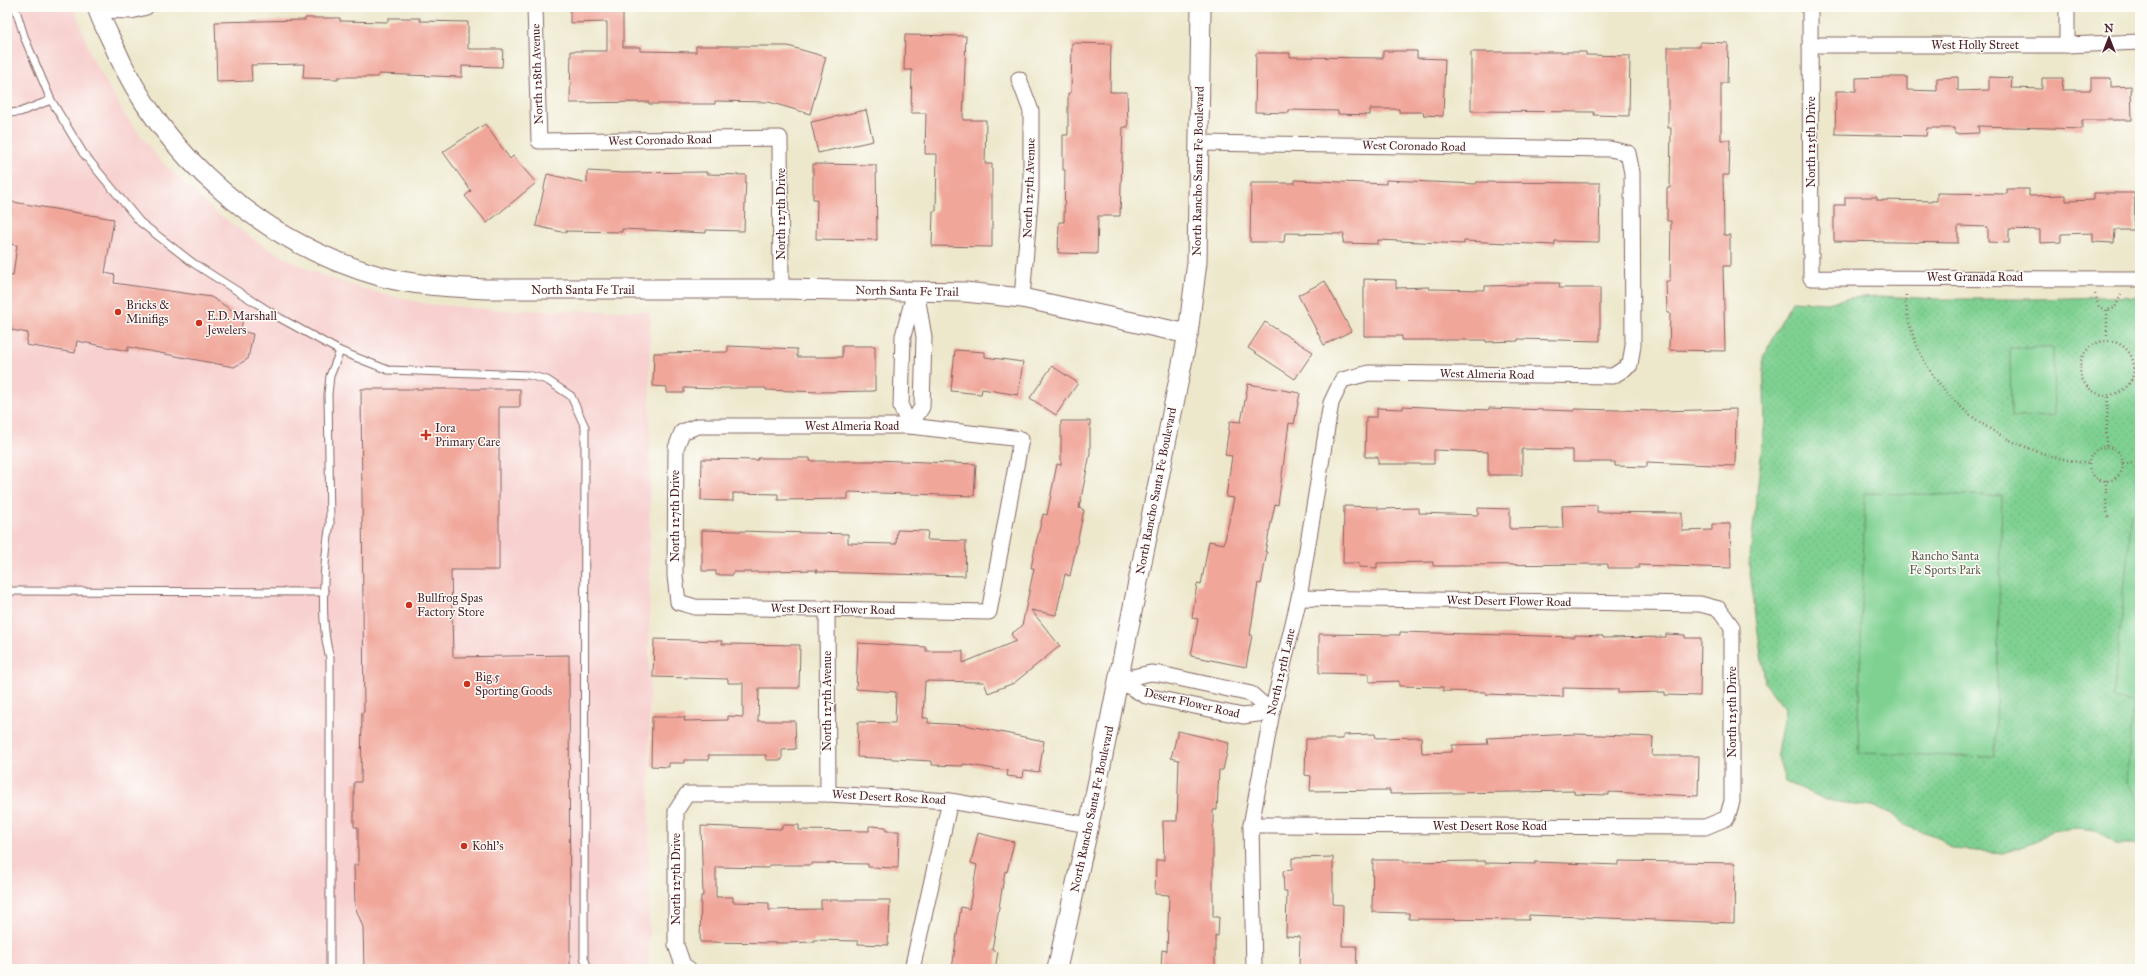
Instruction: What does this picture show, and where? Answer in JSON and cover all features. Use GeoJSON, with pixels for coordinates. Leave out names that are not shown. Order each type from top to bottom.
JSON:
{"type":"FeatureCollection","features":[{"type":"Feature","properties":{"kind":"street"},"geometry":{"type":"LineString","coordinates":[[99,8],[131,11],[146,7]]}},
{"type":"Feature","properties":{"kind":"street","name":"North 128th Avenue"},"geometry":{"type":"LineString","coordinates":[[535,7],[539,141]]}},
{"type":"Feature","properties":{"kind":"street","name":"North Rancho Santa Fe Boulevard"},"geometry":{"type":"LineString","coordinates":[[1058,969],[1089,825],[1188,334],[1197,262],[1201,7]]}},
{"type":"Feature","properties":{"kind":"street","name":"North 125th Drive"},"geometry":{"type":"LineString","coordinates":[[1810,7],[1811,278]]}},
{"type":"Feature","properties":{"kind":"street"},"geometry":{"type":"LineString","coordinates":[[2067,7],[2067,45]]}},
{"type":"Feature","properties":{"kind":"street","name":"North Santa Fe Trail"},"geometry":{"type":"LineString","coordinates":[[99,8],[121,62],[139,94],[157,122],[190,161],[248,210],[289,237],[334,259],[383,276],[439,287],[537,290],[781,289],[916,290],[964,292],[1022,298],[1188,334]]}},
{"type":"Feature","properties":{"kind":"street","name":"West Holly Street"},"geometry":{"type":"LineString","coordinates":[[1810,45],[2067,45],[2140,42]]}},
{"type":"Feature","properties":{"kind":"street","name":"North 127th Avenue"},"geometry":{"type":"LineString","coordinates":[[1020,79],[1031,111],[1031,190],[1022,298]]}},
{"type":"Feature","properties":{"kind":"street","name":"West Coronado Road"},"geometry":{"type":"LineString","coordinates":[[539,141],[780,138]]}},
{"type":"Feature","properties":{"kind":"street","name":"North 127th Drive"},"geometry":{"type":"LineString","coordinates":[[780,138],[781,289]]}},
{"type":"Feature","properties":{"kind":"street","name":"West Coronado Road"},"geometry":{"type":"LineString","coordinates":[[1200,143],[1610,149],[1628,153],[1632,173],[1633,345],[1630,365]]}},
{"type":"Feature","properties":{"kind":"street","name":"West Granada Road"},"geometry":{"type":"LineString","coordinates":[[1811,278],[1906,276],[2140,279]]}},
{"type":"Feature","properties":{"kind":"street"},"geometry":{"type":"LineString","coordinates":[[910,426],[901,407],[903,336],[916,290]]}},
{"type":"Feature","properties":{"kind":"street"},"geometry":{"type":"LineString","coordinates":[[910,426],[922,407],[924,337],[916,290]]}},
{"type":"Feature","properties":{"kind":"street","name":"West Almeria Road"},"geometry":{"type":"LineString","coordinates":[[1342,380],[1368,373],[1613,376],[1630,365]]}},
{"type":"Feature","properties":{"kind":"street","name":"North 125th Lane"},"geometry":{"type":"LineString","coordinates":[[1254,969],[1251,825],[1272,712],[1299,598],[1331,403],[1342,380]]}},
{"type":"Feature","properties":{"kind":"street","name":"West Almeria Road"},"geometry":{"type":"LineString","coordinates":[[682,432],[698,426],[910,426],[1021,439],[988,612]]}},
{"type":"Feature","properties":{"kind":"street","name":"North 127th Drive"},"geometry":{"type":"LineString","coordinates":[[678,602],[675,576],[676,448],[682,432]]}},
{"type":"Feature","properties":{"kind":"street","name":"West Desert Flower Road"},"geometry":{"type":"LineString","coordinates":[[1299,598],[1700,604],[1719,609]]}},
{"type":"Feature","properties":{"kind":"street","name":"West Desert Flower Road"},"geometry":{"type":"LineString","coordinates":[[678,602],[694,607],[827,608],[988,612]]}},
{"type":"Feature","properties":{"kind":"street","name":"North 127th Avenue"},"geometry":{"type":"LineString","coordinates":[[827,608],[828,794]]}},
{"type":"Feature","properties":{"kind":"street","name":"North 125th Drive"},"geometry":{"type":"LineString","coordinates":[[1719,609],[1732,627],[1732,801],[1727,818]]}},
{"type":"Feature","properties":{"kind":"street","name":"Desert Flower Road"},"geometry":{"type":"LineString","coordinates":[[1118,680],[1151,672],[1251,694],[1272,712]]}},
{"type":"Feature","properties":{"kind":"street","name":"Desert Flower Road"},"geometry":{"type":"LineString","coordinates":[[1118,680],[1146,696],[1243,716],[1272,712]]}},
{"type":"Feature","properties":{"kind":"street","name":"North 127th Drive"},"geometry":{"type":"LineString","coordinates":[[686,967],[676,945],[676,811],[687,794]]}},
{"type":"Feature","properties":{"kind":"street","name":"West Desert Rose Road"},"geometry":{"type":"LineString","coordinates":[[687,794],[828,794],[950,801],[1089,825]]}},
{"type":"Feature","properties":{"kind":"street"},"geometry":{"type":"LineString","coordinates":[[912,969],[950,801]]}},
{"type":"Feature","properties":{"kind":"street","name":"West Desert Rose Road"},"geometry":{"type":"LineString","coordinates":[[1251,825],[1705,827],[1727,818]]}},
{"type":"Feature","properties":{"kind":"lane"},"geometry":{"type":"LineString","coordinates":[[15,7],[25,39],[51,100],[83,153],[140,222],[193,263],[280,318],[340,351],[388,370],[528,375],[547,380],[571,396],[585,427],[584,957],[588,969]]}},
{"type":"Feature","properties":{"kind":"lane"},"geometry":{"type":"LineString","coordinates":[[7,113],[20,112],[51,100]]}},
{"type":"Feature","properties":{"kind":"lane"},"geometry":{"type":"LineString","coordinates":[[330,969],[330,658],[325,641],[324,592],[330,523],[328,394],[330,376],[340,351]]}},
{"type":"Feature","properties":{"kind":"lane"},"geometry":{"type":"LineString","coordinates":[[7,591],[324,592]]}},
{"type":"Feature","properties":{"kind":"path"},"geometry":{"type":"LineString","coordinates":[[1906,276],[1906,302],[1910,328],[1925,363],[1940,386],[1987,428],[2014,443],[2051,457],[2090,464]]}},
{"type":"Feature","properties":{"kind":"path"},"geometry":{"type":"LineString","coordinates":[[2107,310],[2107,341]]}},
{"type":"Feature","properties":{"kind":"path"},"geometry":{"type":"LineString","coordinates":[[2107,341],[2115,342],[2128,350],[2134,365],[2131,380],[2122,390],[2108,395],[2099,393],[2086,384],[2081,374],[2082,359],[2087,350],[2094,344],[2107,341]]}},
{"type":"Feature","properties":{"kind":"path"},"geometry":{"type":"LineString","coordinates":[[2131,380],[2140,384]]}},
{"type":"Feature","properties":{"kind":"path"},"geometry":{"type":"LineString","coordinates":[[2106,446],[2108,395]]}},
{"type":"Feature","properties":{"kind":"path"},"geometry":{"type":"LineString","coordinates":[[2106,446],[2118,452],[2123,464],[2117,477],[2106,480],[2094,475],[2090,464],[2093,454],[2097,450],[2106,446]]}},
{"type":"Feature","properties":{"kind":"path"},"geometry":{"type":"LineString","coordinates":[[2123,464],[2140,462]]}},
{"type":"Feature","properties":{"kind":"path"},"geometry":{"type":"LineString","coordinates":[[2106,480],[2108,518]]}},
{"type":"Feature","properties":{"kind":"shaded area"},"geometry":{"type":"Polygon","coordinates":[[[7,7],[74,7],[91,56],[125,115],[159,159],[215,212],[265,247],[312,271],[362,289],[426,304],[500,310],[650,311],[649,969],[7,969],[7,7]]]}},
{"type":"Feature","properties":{"kind":"green space","name":"Rancho Santa Fe Sports Park"},"geometry":{"type":"Polygon","coordinates":[[[1878,296],[1937,299],[2034,299],[2140,296],[2140,844],[2116,844],[2096,830],[2076,828],[2052,831],[2037,841],[2004,853],[1952,849],[1938,837],[1906,826],[1894,815],[1873,806],[1829,801],[1785,782],[1777,753],[1785,709],[1765,683],[1749,565],[1765,421],[1763,357],[1792,301],[1827,303],[1849,298],[1878,296]]]}},
{"type":"Feature","properties":{"kind":"green space"},"geometry":{"type":"Polygon","coordinates":[[[2010,348],[2053,348],[2054,416],[2011,417],[2010,348]]]}},
{"type":"Feature","properties":{"kind":"green space"},"geometry":{"type":"Polygon","coordinates":[[[1865,493],[2002,496],[1995,757],[1858,753],[1865,493]]]}},
{"type":"Feature","properties":{"kind":"green space"},"geometry":{"type":"Polygon","coordinates":[[[2140,512],[2140,803],[2127,782],[2133,702],[2113,698],[2132,514],[2140,512]]]}},
{"type":"Feature","properties":{"kind":"building"},"geometry":{"type":"Polygon","coordinates":[[[570,7],[623,7],[623,47],[640,47],[640,51],[696,52],[696,46],[788,46],[826,57],[810,114],[769,102],[715,101],[715,104],[649,104],[649,102],[570,103],[571,51],[607,51],[607,22],[570,23],[570,7]]]}},
{"type":"Feature","properties":{"kind":"building"},"geometry":{"type":"Polygon","coordinates":[[[305,18],[340,18],[340,21],[388,22],[388,18],[420,18],[420,21],[468,22],[468,49],[503,49],[502,67],[462,66],[462,77],[378,74],[378,77],[338,77],[338,79],[303,78],[304,64],[251,65],[252,81],[217,82],[215,22],[305,20],[305,18]]]}},
{"type":"Feature","properties":{"kind":"building"},"geometry":{"type":"Polygon","coordinates":[[[905,35],[966,36],[963,120],[986,120],[985,164],[992,164],[992,247],[932,246],[933,211],[936,211],[937,154],[925,154],[926,113],[911,113],[912,70],[904,70],[905,35]]]}},
{"type":"Feature","properties":{"kind":"building"},"geometry":{"type":"Polygon","coordinates":[[[1700,42],[1728,43],[1727,83],[1721,83],[1721,140],[1730,140],[1729,175],[1723,175],[1724,235],[1730,235],[1730,266],[1723,266],[1725,351],[1669,350],[1670,313],[1667,313],[1666,281],[1670,281],[1671,221],[1667,221],[1667,188],[1670,188],[1671,128],[1668,128],[1668,47],[1700,47],[1700,42]]]}},
{"type":"Feature","properties":{"kind":"building"},"geometry":{"type":"Polygon","coordinates":[[[1072,43],[1111,44],[1110,92],[1127,92],[1128,127],[1123,127],[1120,216],[1098,216],[1097,254],[1058,253],[1059,222],[1064,222],[1065,170],[1063,170],[1063,135],[1068,135],[1068,93],[1071,93],[1072,43]]]}},
{"type":"Feature","properties":{"kind":"building"},"geometry":{"type":"Polygon","coordinates":[[[1383,51],[1417,51],[1417,58],[1445,59],[1443,116],[1423,115],[1424,112],[1399,112],[1399,109],[1370,109],[1370,115],[1338,114],[1338,111],[1289,110],[1289,113],[1255,112],[1256,53],[1290,53],[1290,57],[1383,58],[1383,51]]]}},
{"type":"Feature","properties":{"kind":"building"},"geometry":{"type":"Polygon","coordinates":[[[1471,52],[1586,52],[1586,55],[1630,56],[1629,116],[1594,115],[1594,112],[1471,111],[1471,52]]]}},
{"type":"Feature","properties":{"kind":"building"},"geometry":{"type":"Polygon","coordinates":[[[1907,77],[1907,90],[1937,91],[1937,78],[1958,77],[1958,91],[1989,90],[1989,77],[2012,78],[2011,88],[2042,89],[2042,78],[2063,78],[2062,90],[2091,90],[2091,78],[2111,78],[2111,87],[2131,86],[2132,120],[2082,120],[2082,129],[1978,126],[1979,133],[1955,134],[1955,128],[1927,128],[1926,136],[1835,134],[1836,91],[1856,91],[1856,78],[1907,77]]]}},
{"type":"Feature","properties":{"kind":"building"},"geometry":{"type":"Polygon","coordinates":[[[866,110],[873,141],[818,153],[811,122],[866,110]]]}},
{"type":"Feature","properties":{"kind":"building"},"geometry":{"type":"Polygon","coordinates":[[[485,124],[510,159],[513,156],[536,183],[487,223],[465,196],[471,191],[443,152],[485,124]]]}},
{"type":"Feature","properties":{"kind":"building"},"geometry":{"type":"Polygon","coordinates":[[[813,164],[876,165],[877,240],[816,239],[817,199],[813,199],[813,164]]]}},
{"type":"Feature","properties":{"kind":"building"},"geometry":{"type":"Polygon","coordinates":[[[587,171],[623,173],[707,172],[706,174],[746,175],[744,231],[706,230],[706,233],[622,229],[622,232],[566,231],[566,233],[536,226],[547,174],[587,183],[587,171]]]}},
{"type":"Feature","properties":{"kind":"building"},"geometry":{"type":"Polygon","coordinates":[[[1295,180],[1386,184],[1386,180],[1476,184],[1476,182],[1600,183],[1599,242],[1555,241],[1555,245],[1464,241],[1464,244],[1378,240],[1378,244],[1343,243],[1344,234],[1285,233],[1284,242],[1250,242],[1251,183],[1295,183],[1295,180]]]}},
{"type":"Feature","properties":{"kind":"building"},"geometry":{"type":"Polygon","coordinates":[[[2007,189],[2029,189],[2029,196],[2066,195],[2066,201],[2094,200],[2094,193],[2135,193],[2134,230],[2115,230],[2114,243],[2093,242],[2093,233],[2061,234],[2061,242],[2040,243],[2040,230],[2009,229],[2009,243],[1988,242],[1988,227],[1958,226],[1958,243],[1834,241],[1834,205],[1845,205],[1845,197],[1877,197],[1877,200],[1937,201],[1937,193],[2007,194],[2007,189]]]}},
{"type":"Feature","properties":{"kind":"building"},"geometry":{"type":"Polygon","coordinates":[[[7,201],[114,219],[105,273],[115,275],[114,283],[211,297],[243,317],[241,331],[253,334],[248,359],[234,367],[128,347],[128,351],[77,341],[75,353],[26,345],[28,333],[11,330],[12,327],[7,326],[7,275],[13,276],[17,245],[7,244],[7,201]]]}},
{"type":"Feature","properties":{"kind":"building"},"geometry":{"type":"Polygon","coordinates":[[[1364,279],[1396,280],[1396,288],[1429,287],[1429,289],[1485,290],[1485,286],[1528,285],[1528,283],[1560,283],[1559,288],[1600,288],[1600,341],[1518,339],[1518,341],[1486,342],[1486,340],[1402,340],[1402,336],[1364,336],[1364,279]]]}},
{"type":"Feature","properties":{"kind":"building"},"geometry":{"type":"Polygon","coordinates":[[[1325,281],[1351,331],[1324,345],[1298,295],[1325,281]]]}},
{"type":"Feature","properties":{"kind":"building"},"geometry":{"type":"Polygon","coordinates":[[[1265,322],[1313,352],[1295,379],[1248,348],[1265,322]]]}},
{"type":"Feature","properties":{"kind":"building"},"geometry":{"type":"Polygon","coordinates":[[[728,346],[797,349],[797,357],[842,357],[842,346],[875,346],[875,391],[820,392],[766,390],[766,388],[684,388],[684,393],[667,393],[667,387],[653,386],[654,353],[728,352],[728,346]]]}},
{"type":"Feature","properties":{"kind":"building"},"geometry":{"type":"Polygon","coordinates":[[[955,350],[985,352],[985,357],[1023,362],[1018,395],[982,389],[981,394],[951,391],[955,350]]]}},
{"type":"Feature","properties":{"kind":"building"},"geometry":{"type":"Polygon","coordinates":[[[1052,366],[1078,383],[1056,415],[1030,398],[1052,366]]]}},
{"type":"Feature","properties":{"kind":"building"},"geometry":{"type":"Polygon","coordinates":[[[1248,384],[1300,393],[1294,424],[1289,423],[1278,505],[1275,504],[1265,552],[1267,552],[1261,584],[1258,583],[1250,635],[1252,635],[1246,667],[1191,656],[1198,619],[1192,618],[1197,584],[1201,585],[1209,541],[1224,544],[1234,498],[1226,497],[1232,456],[1225,455],[1230,421],[1241,422],[1248,384]]]}},
{"type":"Feature","properties":{"kind":"building"},"geometry":{"type":"Polygon","coordinates":[[[361,389],[520,389],[520,407],[499,407],[499,570],[451,570],[453,657],[569,655],[570,969],[364,969],[363,927],[355,906],[354,865],[358,865],[358,827],[354,827],[354,782],[361,782],[362,712],[364,712],[361,389]]]}},
{"type":"Feature","properties":{"kind":"building"},"geometry":{"type":"Polygon","coordinates":[[[1403,406],[1489,410],[1489,408],[1574,411],[1574,409],[1660,411],[1736,409],[1735,466],[1647,462],[1647,467],[1615,466],[1615,462],[1573,462],[1573,450],[1522,449],[1522,475],[1488,475],[1488,452],[1434,450],[1434,464],[1378,464],[1378,457],[1365,457],[1366,417],[1377,417],[1377,408],[1403,409],[1403,406]]]}},
{"type":"Feature","properties":{"kind":"building"},"geometry":{"type":"Polygon","coordinates":[[[1061,421],[1090,421],[1090,454],[1079,508],[1084,510],[1070,576],[1065,574],[1056,615],[1031,610],[1060,646],[1014,683],[988,693],[984,682],[925,681],[923,718],[928,718],[928,723],[965,725],[1044,741],[1039,772],[1024,770],[1023,778],[1007,776],[1008,771],[963,764],[963,766],[932,765],[932,761],[857,757],[858,722],[895,723],[896,692],[856,689],[858,643],[926,647],[926,651],[963,651],[963,663],[1016,641],[1011,634],[1022,626],[1034,568],[1031,568],[1043,514],[1047,515],[1057,464],[1061,465],[1061,421]]]}},
{"type":"Feature","properties":{"kind":"building"},"geometry":{"type":"Polygon","coordinates":[[[758,458],[810,458],[810,461],[875,460],[976,464],[974,496],[848,492],[848,499],[778,500],[778,494],[733,493],[733,501],[701,500],[702,459],[758,460],[758,458]]]}},
{"type":"Feature","properties":{"kind":"building"},"geometry":{"type":"Polygon","coordinates":[[[1597,505],[1597,512],[1682,513],[1682,531],[1712,530],[1712,524],[1730,524],[1731,568],[1639,565],[1639,568],[1608,568],[1608,564],[1433,566],[1433,562],[1377,563],[1377,568],[1359,567],[1359,563],[1343,563],[1344,506],[1378,507],[1378,509],[1419,508],[1419,513],[1478,515],[1478,508],[1510,509],[1510,529],[1563,528],[1562,506],[1597,505]]]}},
{"type":"Feature","properties":{"kind":"building"},"geometry":{"type":"Polygon","coordinates":[[[702,530],[848,534],[848,543],[896,544],[897,530],[928,531],[927,540],[966,541],[965,576],[816,572],[817,570],[733,572],[733,575],[716,575],[716,571],[702,571],[702,530]]]}},
{"type":"Feature","properties":{"kind":"building"},"geometry":{"type":"Polygon","coordinates":[[[1400,632],[1575,637],[1575,635],[1603,636],[1603,638],[1666,637],[1666,634],[1685,635],[1685,638],[1701,638],[1700,696],[1665,695],[1665,692],[1618,693],[1618,689],[1563,688],[1563,697],[1486,694],[1486,692],[1443,691],[1443,687],[1399,686],[1399,681],[1369,682],[1369,674],[1319,673],[1319,634],[1400,635],[1400,632]]]}},
{"type":"Feature","properties":{"kind":"building"},"geometry":{"type":"Polygon","coordinates":[[[654,639],[722,641],[722,644],[800,645],[799,688],[759,688],[758,721],[795,721],[796,749],[782,750],[782,760],[766,760],[766,755],[708,755],[709,760],[684,760],[684,763],[669,763],[669,767],[651,766],[652,717],[685,717],[684,721],[728,720],[728,716],[743,717],[743,683],[728,683],[728,679],[653,677],[654,639]]]}},
{"type":"Feature","properties":{"kind":"building"},"geometry":{"type":"Polygon","coordinates":[[[1178,731],[1229,743],[1223,770],[1219,770],[1217,810],[1213,810],[1213,917],[1219,917],[1218,936],[1215,936],[1215,969],[1161,969],[1162,950],[1167,951],[1169,895],[1155,894],[1156,860],[1164,860],[1163,821],[1177,821],[1179,760],[1171,758],[1178,731]]]}},
{"type":"Feature","properties":{"kind":"building"},"geometry":{"type":"Polygon","coordinates":[[[1375,734],[1376,738],[1421,737],[1422,753],[1452,752],[1452,745],[1488,744],[1487,738],[1575,734],[1653,737],[1652,756],[1699,756],[1698,796],[1609,792],[1609,795],[1574,794],[1574,791],[1390,794],[1390,790],[1310,791],[1311,776],[1305,775],[1306,739],[1343,739],[1343,735],[1375,734]]]}},
{"type":"Feature","properties":{"kind":"building"},"geometry":{"type":"Polygon","coordinates":[[[782,825],[799,825],[799,830],[869,831],[869,826],[886,827],[886,831],[899,831],[898,868],[868,867],[868,864],[812,863],[812,865],[769,865],[769,868],[716,867],[716,897],[733,897],[733,902],[769,903],[769,910],[821,909],[821,900],[890,900],[888,945],[858,944],[858,941],[814,940],[814,942],[784,943],[700,942],[701,896],[703,896],[701,826],[782,829],[782,825]]]}},
{"type":"Feature","properties":{"kind":"building"},"geometry":{"type":"Polygon","coordinates":[[[978,833],[1014,842],[1007,872],[1005,871],[992,950],[998,952],[995,969],[952,969],[961,907],[969,909],[977,865],[971,863],[978,833]]]}},
{"type":"Feature","properties":{"kind":"building"},"geometry":{"type":"Polygon","coordinates":[[[1333,857],[1333,904],[1343,905],[1342,946],[1357,946],[1356,969],[1299,969],[1300,937],[1286,936],[1287,891],[1284,891],[1283,871],[1292,870],[1292,858],[1333,857]]]}},
{"type":"Feature","properties":{"kind":"building"},"geometry":{"type":"Polygon","coordinates":[[[1373,860],[1404,860],[1404,862],[1485,861],[1485,863],[1535,864],[1535,862],[1619,865],[1619,861],[1735,863],[1734,923],[1529,915],[1529,920],[1409,919],[1409,913],[1372,912],[1373,860]]]}},
{"type":"Feature","properties":{"kind":"place","name":"Bricks & Minifigs"},"geometry":{"type":"Point","coordinates":[118,312]}},
{"type":"Feature","properties":{"kind":"place","name":"E.D. Marshall Jewelers"},"geometry":{"type":"Point","coordinates":[199,323]}},
{"type":"Feature","properties":{"kind":"place","name":"Iora Primary Care"},"geometry":{"type":"Point","coordinates":[426,435]}},
{"type":"Feature","properties":{"kind":"place","name":"Bullfrog Spas Factory Store"},"geometry":{"type":"Point","coordinates":[409,605]}},
{"type":"Feature","properties":{"kind":"place","name":"Big 5 Sporting Goods"},"geometry":{"type":"Point","coordinates":[467,684]}},
{"type":"Feature","properties":{"kind":"place","name":"Kohl's"},"geometry":{"type":"Point","coordinates":[464,846]}}]}
